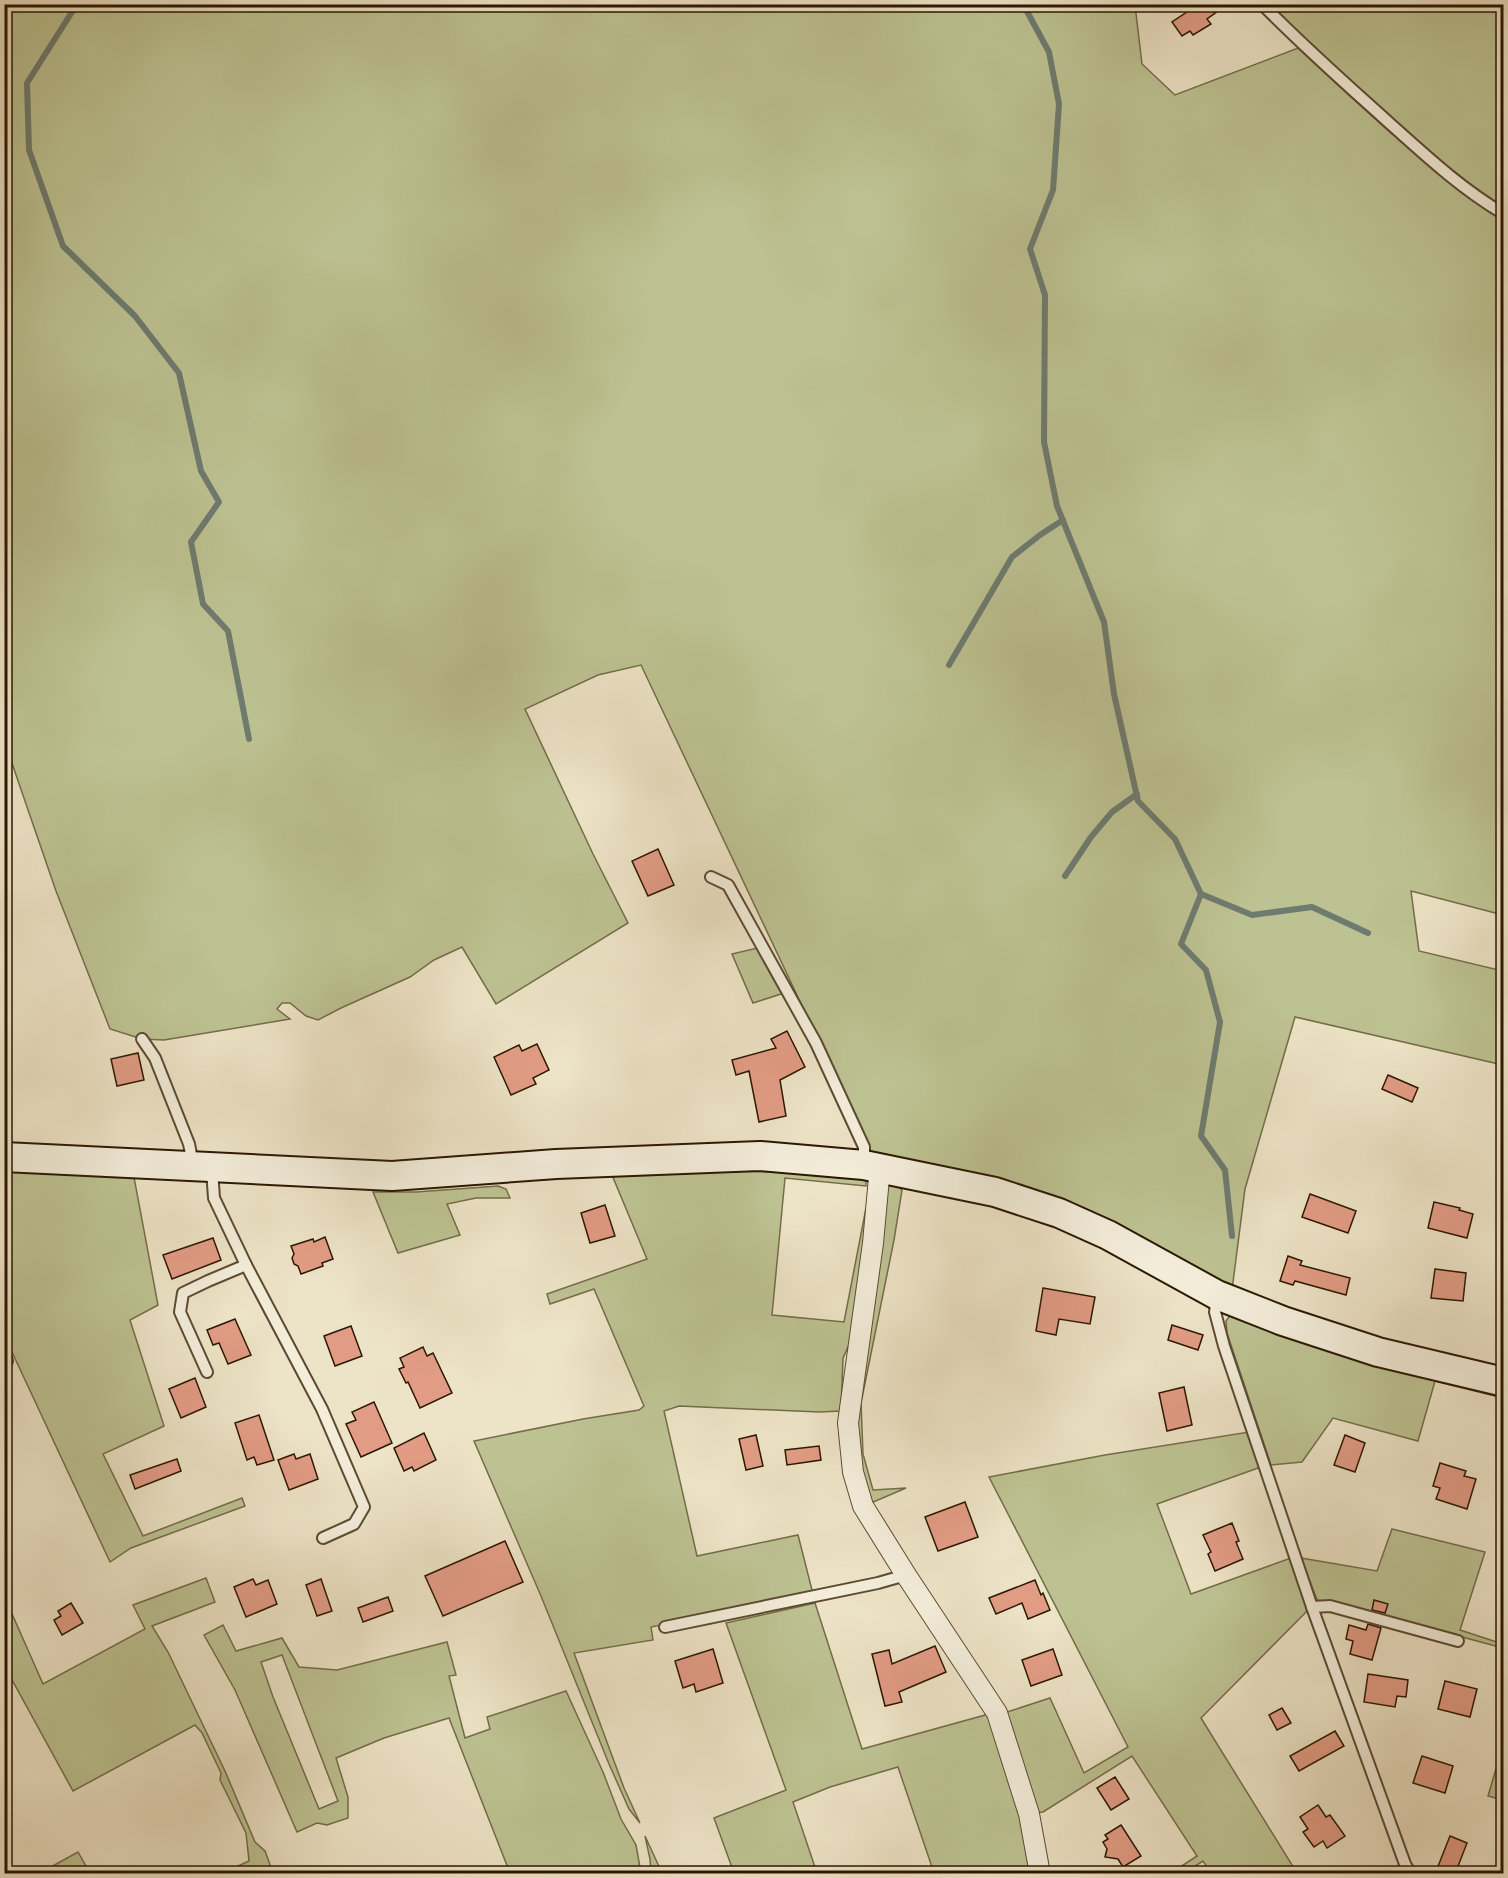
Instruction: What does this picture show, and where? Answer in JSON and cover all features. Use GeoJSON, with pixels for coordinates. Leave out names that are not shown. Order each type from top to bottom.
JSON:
{"type":"FeatureCollection","features":[{"type":"Feature","properties":{"kind":"street"},"geometry":{"type":"LineString","coordinates":[[4,1157],[392,1176],[556,1164],[760,1155],[872,1166],[995,1192],[1059,1213],[1108,1235],[1217,1295],[1283,1322],[1378,1352],[1503,1382]]}},
{"type":"Feature","properties":{"kind":"street"},"geometry":{"type":"LineString","coordinates":[[872,1166],[873,1243],[848,1423],[853,1472],[863,1506],[997,1713],[1029,1814],[1040,1874]]}},
{"type":"Feature","properties":{"kind":"lane"},"geometry":{"type":"LineString","coordinates":[[1262,4],[1307,49],[1444,173],[1481,201],[1503,214]]}},
{"type":"Feature","properties":{"kind":"lane"},"geometry":{"type":"LineString","coordinates":[[711,877],[728,885],[816,1042],[872,1166]]}},
{"type":"Feature","properties":{"kind":"lane"},"geometry":{"type":"LineString","coordinates":[[142,1040],[155,1058],[189,1143],[203,1168],[214,1198],[246,1265],[322,1409],[364,1507],[354,1524],[323,1538]]}},
{"type":"Feature","properties":{"kind":"lane"},"geometry":{"type":"LineString","coordinates":[[207,1372],[180,1312],[183,1293],[246,1265]]}},
{"type":"Feature","properties":{"kind":"lane"},"geometry":{"type":"LineString","coordinates":[[1217,1295],[1215,1312],[1224,1346],[1312,1606],[1407,1870]]}},
{"type":"Feature","properties":{"kind":"lane"},"geometry":{"type":"LineString","coordinates":[[665,1627],[856,1588],[906,1575]]}},
{"type":"Feature","properties":{"kind":"lane"},"geometry":{"type":"LineString","coordinates":[[1312,1606],[1330,1606],[1458,1641]]}},
{"type":"Feature","properties":{"kind":"green space"},"geometry":{"type":"Polygon","coordinates":[[[5,5],[1135,5],[1142,64],[1175,95],[1298,48],[1422,159],[1475,200],[1503,218],[1503,915],[1411,891],[1419,951],[1503,971],[1503,1065],[1295,1017],[1245,1189],[1232,1290],[873,1156],[641,665],[598,675],[525,709],[628,923],[496,1004],[462,947],[434,960],[410,977],[318,1020],[306,1016],[290,1003],[282,1003],[277,1009],[290,1019],[164,1040],[142,1039],[110,1029],[56,891],[5,743],[5,5]]]}},
{"type":"Feature","properties":{"kind":"green space"},"geometry":{"type":"Polygon","coordinates":[[[1268,5],[1503,5],[1503,209],[1488,201],[1376,108],[1268,5]]]}},
{"type":"Feature","properties":{"kind":"green space"},"geometry":{"type":"Polygon","coordinates":[[[757,948],[784,993],[753,1003],[732,954],[757,948]]]}},
{"type":"Feature","properties":{"kind":"green space"},"geometry":{"type":"Polygon","coordinates":[[[4,1164],[133,1172],[158,1305],[130,1320],[164,1426],[103,1454],[143,1536],[242,1498],[245,1506],[131,1548],[110,1562],[12,1352],[5,1329],[4,1164]]]}},
{"type":"Feature","properties":{"kind":"green space"},"geometry":{"type":"Polygon","coordinates":[[[648,1170],[793,1172],[866,1179],[866,1186],[785,1178],[772,1315],[844,1322],[866,1208],[864,1256],[853,1336],[843,1358],[841,1411],[679,1406],[664,1411],[697,1556],[798,1535],[813,1594],[651,1627],[653,1640],[574,1653],[624,1788],[640,1823],[629,1809],[609,1764],[541,1596],[474,1441],[639,1410],[644,1406],[594,1289],[550,1304],[547,1294],[647,1259],[612,1175],[648,1170]]]}},
{"type":"Feature","properties":{"kind":"green space"},"geometry":{"type":"Polygon","coordinates":[[[890,1181],[902,1190],[861,1403],[863,1454],[873,1490],[906,1488],[871,1503],[864,1482],[855,1426],[887,1186],[890,1181]]]}},
{"type":"Feature","properties":{"kind":"green space"},"geometry":{"type":"Polygon","coordinates":[[[498,1186],[506,1189],[510,1198],[476,1198],[447,1204],[460,1235],[398,1253],[373,1192],[416,1192],[498,1186]]]}},
{"type":"Feature","properties":{"kind":"green space"},"geometry":{"type":"Polygon","coordinates":[[[1231,1314],[1503,1391],[1503,1398],[1435,1381],[1418,1441],[1333,1418],[1302,1462],[1271,1465],[1227,1333],[1226,1321],[1231,1314]]]}},
{"type":"Feature","properties":{"kind":"green space"},"geometry":{"type":"Polygon","coordinates":[[[1249,1432],[1261,1467],[1157,1504],[1191,1594],[1291,1558],[1308,1610],[1201,1718],[1297,1873],[1211,1873],[1203,1861],[1184,1873],[1171,1873],[1197,1856],[1132,1756],[1043,1812],[1034,1813],[1004,1713],[1050,1698],[1084,1773],[1128,1747],[989,1477],[1105,1455],[1249,1432]]]}},
{"type":"Feature","properties":{"kind":"green space"},"geometry":{"type":"Polygon","coordinates":[[[1392,1529],[1485,1552],[1460,1630],[1503,1644],[1503,1648],[1317,1600],[1301,1558],[1377,1571],[1392,1529]]]}},
{"type":"Feature","properties":{"kind":"green space"},"geometry":{"type":"Polygon","coordinates":[[[206,1578],[215,1602],[152,1626],[168,1652],[225,1771],[255,1842],[265,1851],[273,1873],[223,1873],[249,1861],[246,1833],[220,1780],[221,1773],[202,1733],[195,1725],[73,1791],[5,1667],[5,1598],[43,1684],[145,1629],[133,1605],[206,1578]]]}},
{"type":"Feature","properties":{"kind":"green space"},"geometry":{"type":"Polygon","coordinates":[[[815,1603],[862,1749],[989,1714],[1009,1766],[1032,1873],[934,1873],[898,1767],[830,1787],[793,1802],[817,1873],[734,1873],[714,1818],[786,1790],[726,1623],[815,1603]]]}},
{"type":"Feature","properties":{"kind":"green space"},"geometry":{"type":"Polygon","coordinates":[[[223,1625],[236,1651],[282,1638],[299,1667],[337,1670],[447,1642],[456,1675],[449,1676],[465,1738],[490,1729],[487,1717],[566,1691],[603,1772],[621,1819],[636,1845],[641,1873],[510,1873],[449,1718],[384,1738],[336,1758],[348,1797],[348,1818],[327,1825],[317,1823],[297,1832],[235,1690],[204,1635],[223,1625]],[[282,1655],[261,1662],[319,1809],[338,1801],[282,1655]]]}},
{"type":"Feature","properties":{"kind":"green space"},"geometry":{"type":"Polygon","coordinates":[[[1503,1745],[1503,1800],[1488,1796],[1503,1745]]]}},
{"type":"Feature","properties":{"kind":"green space"},"geometry":{"type":"Polygon","coordinates":[[[645,1836],[662,1873],[651,1873],[645,1836]]]}},
{"type":"Feature","properties":{"kind":"green space"},"geometry":{"type":"Polygon","coordinates":[[[78,1852],[90,1873],[40,1873],[78,1852]]]}},
{"type":"Feature","properties":{"kind":"building"},"geometry":{"type":"Polygon","coordinates":[[[1199,4],[1228,4],[1207,19],[1211,24],[1193,35],[1190,31],[1182,36],[1172,22],[1199,4]]]}},
{"type":"Feature","properties":{"kind":"building"},"geometry":{"type":"Polygon","coordinates":[[[658,849],[674,885],[648,896],[632,861],[658,849]]]}},
{"type":"Feature","properties":{"kind":"building"},"geometry":{"type":"Polygon","coordinates":[[[787,1031],[805,1067],[780,1080],[786,1116],[759,1122],[749,1071],[736,1075],[732,1060],[776,1048],[771,1039],[787,1031]]]}},
{"type":"Feature","properties":{"kind":"building"},"geometry":{"type":"Polygon","coordinates":[[[537,1044],[549,1070],[533,1078],[536,1084],[511,1095],[494,1057],[519,1045],[522,1051],[537,1044]]]}},
{"type":"Feature","properties":{"kind":"building"},"geometry":{"type":"Polygon","coordinates":[[[138,1053],[144,1080],[117,1086],[111,1059],[138,1053]]]}},
{"type":"Feature","properties":{"kind":"building"},"geometry":{"type":"Polygon","coordinates":[[[1388,1075],[1418,1088],[1412,1102],[1382,1089],[1388,1075]]]}},
{"type":"Feature","properties":{"kind":"building"},"geometry":{"type":"Polygon","coordinates":[[[1310,1194],[1356,1211],[1348,1233],[1302,1217],[1310,1194]]]}},
{"type":"Feature","properties":{"kind":"building"},"geometry":{"type":"Polygon","coordinates":[[[1434,1202],[1460,1208],[1459,1210],[1473,1214],[1467,1238],[1428,1228],[1434,1202]]]}},
{"type":"Feature","properties":{"kind":"building"},"geometry":{"type":"Polygon","coordinates":[[[605,1205],[615,1236],[590,1243],[581,1213],[605,1205]]]}},
{"type":"Feature","properties":{"kind":"building"},"geometry":{"type":"Polygon","coordinates":[[[325,1237],[333,1259],[322,1263],[323,1266],[301,1274],[298,1266],[294,1264],[291,1246],[313,1239],[314,1242],[325,1237]]]}},
{"type":"Feature","properties":{"kind":"building"},"geometry":{"type":"Polygon","coordinates":[[[213,1238],[221,1260],[172,1279],[163,1255],[213,1238]]]}},
{"type":"Feature","properties":{"kind":"building"},"geometry":{"type":"Polygon","coordinates":[[[1288,1256],[1302,1261],[1300,1265],[1350,1278],[1346,1295],[1295,1281],[1293,1285],[1280,1281],[1288,1256]]]}},
{"type":"Feature","properties":{"kind":"building"},"geometry":{"type":"Polygon","coordinates":[[[1435,1269],[1466,1273],[1463,1301],[1431,1298],[1435,1269]]]}},
{"type":"Feature","properties":{"kind":"building"},"geometry":{"type":"Polygon","coordinates":[[[1043,1288],[1095,1297],[1090,1324],[1059,1319],[1056,1335],[1036,1331],[1043,1288]]]}},
{"type":"Feature","properties":{"kind":"building"},"geometry":{"type":"Polygon","coordinates":[[[235,1319],[251,1355],[228,1364],[219,1343],[213,1345],[207,1330],[235,1319]]]}},
{"type":"Feature","properties":{"kind":"building"},"geometry":{"type":"Polygon","coordinates":[[[1172,1325],[1203,1335],[1198,1350],[1168,1340],[1172,1325]]]}},
{"type":"Feature","properties":{"kind":"building"},"geometry":{"type":"Polygon","coordinates":[[[351,1326],[362,1356],[335,1366],[324,1336],[351,1326]]]}},
{"type":"Feature","properties":{"kind":"building"},"geometry":{"type":"Polygon","coordinates":[[[423,1347],[427,1356],[433,1353],[452,1393],[420,1408],[399,1369],[404,1367],[400,1358],[423,1347]]]}},
{"type":"Feature","properties":{"kind":"building"},"geometry":{"type":"Polygon","coordinates":[[[195,1378],[206,1407],[181,1418],[169,1389],[195,1378]]]}},
{"type":"Feature","properties":{"kind":"building"},"geometry":{"type":"Polygon","coordinates":[[[1184,1387],[1192,1425],[1167,1431],[1159,1393],[1184,1387]]]}},
{"type":"Feature","properties":{"kind":"building"},"geometry":{"type":"Polygon","coordinates":[[[374,1402],[392,1443],[361,1457],[346,1424],[356,1420],[352,1412],[374,1402]]]}},
{"type":"Feature","properties":{"kind":"building"},"geometry":{"type":"Polygon","coordinates":[[[259,1415],[274,1460],[257,1465],[254,1457],[247,1460],[235,1423],[259,1415]]]}},
{"type":"Feature","properties":{"kind":"building"},"geometry":{"type":"Polygon","coordinates":[[[424,1433],[436,1460],[414,1471],[412,1467],[404,1471],[394,1448],[424,1433]]]}},
{"type":"Feature","properties":{"kind":"building"},"geometry":{"type":"Polygon","coordinates":[[[756,1435],[763,1466],[746,1470],[739,1439],[756,1435]]]}},
{"type":"Feature","properties":{"kind":"building"},"geometry":{"type":"Polygon","coordinates":[[[1345,1435],[1365,1443],[1355,1472],[1334,1465],[1345,1435]]]}},
{"type":"Feature","properties":{"kind":"building"},"geometry":{"type":"Polygon","coordinates":[[[819,1446],[821,1460],[787,1465],[785,1450],[819,1446]]]}},
{"type":"Feature","properties":{"kind":"building"},"geometry":{"type":"Polygon","coordinates":[[[294,1454],[296,1459],[310,1454],[318,1479],[289,1490],[278,1460],[294,1454]]]}},
{"type":"Feature","properties":{"kind":"building"},"geometry":{"type":"Polygon","coordinates":[[[177,1459],[181,1471],[135,1489],[130,1475],[177,1459]]]}},
{"type":"Feature","properties":{"kind":"building"},"geometry":{"type":"Polygon","coordinates":[[[1440,1463],[1466,1471],[1464,1476],[1476,1479],[1467,1509],[1436,1499],[1440,1488],[1433,1486],[1440,1463]]]}},
{"type":"Feature","properties":{"kind":"building"},"geometry":{"type":"Polygon","coordinates":[[[965,1502],[978,1537],[938,1551],[925,1517],[965,1502]]]}},
{"type":"Feature","properties":{"kind":"building"},"geometry":{"type":"Polygon","coordinates":[[[1232,1523],[1243,1559],[1215,1571],[1208,1554],[1211,1552],[1203,1535],[1232,1523]]]}},
{"type":"Feature","properties":{"kind":"building"},"geometry":{"type":"Polygon","coordinates":[[[505,1541],[523,1582],[443,1616],[425,1576],[505,1541]]]}},
{"type":"Feature","properties":{"kind":"building"},"geometry":{"type":"Polygon","coordinates":[[[253,1579],[256,1585],[268,1580],[277,1604],[246,1617],[234,1587],[253,1579]]]}},
{"type":"Feature","properties":{"kind":"building"},"geometry":{"type":"Polygon","coordinates":[[[321,1579],[332,1611],[317,1616],[306,1585],[321,1579]]]}},
{"type":"Feature","properties":{"kind":"building"},"geometry":{"type":"Polygon","coordinates":[[[1035,1580],[1050,1610],[1028,1619],[1022,1603],[996,1614],[989,1598],[1035,1580]]]}},
{"type":"Feature","properties":{"kind":"building"},"geometry":{"type":"Polygon","coordinates":[[[388,1597],[393,1611],[363,1622],[358,1608],[388,1597]]]}},
{"type":"Feature","properties":{"kind":"building"},"geometry":{"type":"Polygon","coordinates":[[[1374,1600],[1388,1604],[1385,1613],[1372,1610],[1374,1600]]]}},
{"type":"Feature","properties":{"kind":"building"},"geometry":{"type":"Polygon","coordinates":[[[71,1603],[83,1623],[62,1635],[54,1620],[61,1616],[58,1611],[71,1603]]]}},
{"type":"Feature","properties":{"kind":"building"},"geometry":{"type":"Polygon","coordinates":[[[1368,1624],[1381,1628],[1372,1660],[1350,1654],[1353,1641],[1346,1639],[1349,1625],[1366,1630],[1368,1624]]]}},
{"type":"Feature","properties":{"kind":"building"},"geometry":{"type":"Polygon","coordinates":[[[935,1646],[946,1672],[899,1692],[902,1702],[885,1706],[872,1654],[889,1650],[892,1664],[935,1646]]]}},
{"type":"Feature","properties":{"kind":"building"},"geometry":{"type":"Polygon","coordinates":[[[713,1649],[723,1683],[696,1692],[694,1684],[683,1688],[675,1661],[713,1649]]]}},
{"type":"Feature","properties":{"kind":"building"},"geometry":{"type":"Polygon","coordinates":[[[1053,1649],[1062,1675],[1031,1686],[1022,1660],[1053,1649]]]}},
{"type":"Feature","properties":{"kind":"building"},"geometry":{"type":"Polygon","coordinates":[[[1368,1674],[1408,1680],[1406,1697],[1397,1696],[1395,1707],[1364,1702],[1368,1674]]]}},
{"type":"Feature","properties":{"kind":"building"},"geometry":{"type":"Polygon","coordinates":[[[1445,1681],[1477,1689],[1470,1717],[1438,1709],[1445,1681]]]}},
{"type":"Feature","properties":{"kind":"building"},"geometry":{"type":"Polygon","coordinates":[[[1282,1708],[1291,1723],[1277,1730],[1269,1715],[1282,1708]]]}},
{"type":"Feature","properties":{"kind":"building"},"geometry":{"type":"Polygon","coordinates":[[[1335,1731],[1344,1746],[1299,1771],[1290,1756],[1335,1731]]]}},
{"type":"Feature","properties":{"kind":"building"},"geometry":{"type":"Polygon","coordinates":[[[1422,1756],[1453,1766],[1445,1793],[1413,1783],[1422,1756]]]}},
{"type":"Feature","properties":{"kind":"building"},"geometry":{"type":"Polygon","coordinates":[[[1115,1777],[1129,1799],[1111,1810],[1097,1788],[1115,1777]]]}},
{"type":"Feature","properties":{"kind":"building"},"geometry":{"type":"Polygon","coordinates":[[[1318,1805],[1326,1817],[1330,1815],[1345,1836],[1327,1848],[1323,1841],[1314,1847],[1303,1832],[1308,1829],[1300,1817],[1318,1805]]]}},
{"type":"Feature","properties":{"kind":"building"},"geometry":{"type":"Polygon","coordinates":[[[1121,1825],[1141,1856],[1123,1867],[1118,1859],[1105,1857],[1107,1849],[1103,1842],[1108,1839],[1105,1835],[1121,1825]]]}},
{"type":"Feature","properties":{"kind":"building"},"geometry":{"type":"Polygon","coordinates":[[[1450,1836],[1467,1843],[1455,1874],[1435,1874],[1450,1836]]]}},
{"type":"Feature","properties":{"kind":"waterway"},"geometry":{"type":"LineString","coordinates":[[77,4],[27,83],[29,150],[63,246],[135,316],[179,373],[201,471],[219,502],[191,542],[203,604],[228,631],[249,739]]}},
{"type":"Feature","properties":{"kind":"waterway"},"geometry":{"type":"LineString","coordinates":[[1023,4],[1049,52],[1059,104],[1053,190],[1030,249],[1045,295],[1044,442],[1057,506],[1104,622],[1114,694],[1138,801],[1175,839],[1201,894],[1181,944],[1206,970],[1220,1022],[1201,1136],[1225,1170],[1232,1236]]}},
{"type":"Feature","properties":{"kind":"waterway"},"geometry":{"type":"LineString","coordinates":[[949,665],[1012,557],[1063,520]]}},
{"type":"Feature","properties":{"kind":"waterway"},"geometry":{"type":"LineString","coordinates":[[1065,876],[1091,837],[1112,812],[1137,794]]}},
{"type":"Feature","properties":{"kind":"waterway"},"geometry":{"type":"LineString","coordinates":[[1201,894],[1252,915],[1312,907],[1368,933]]}}]}
